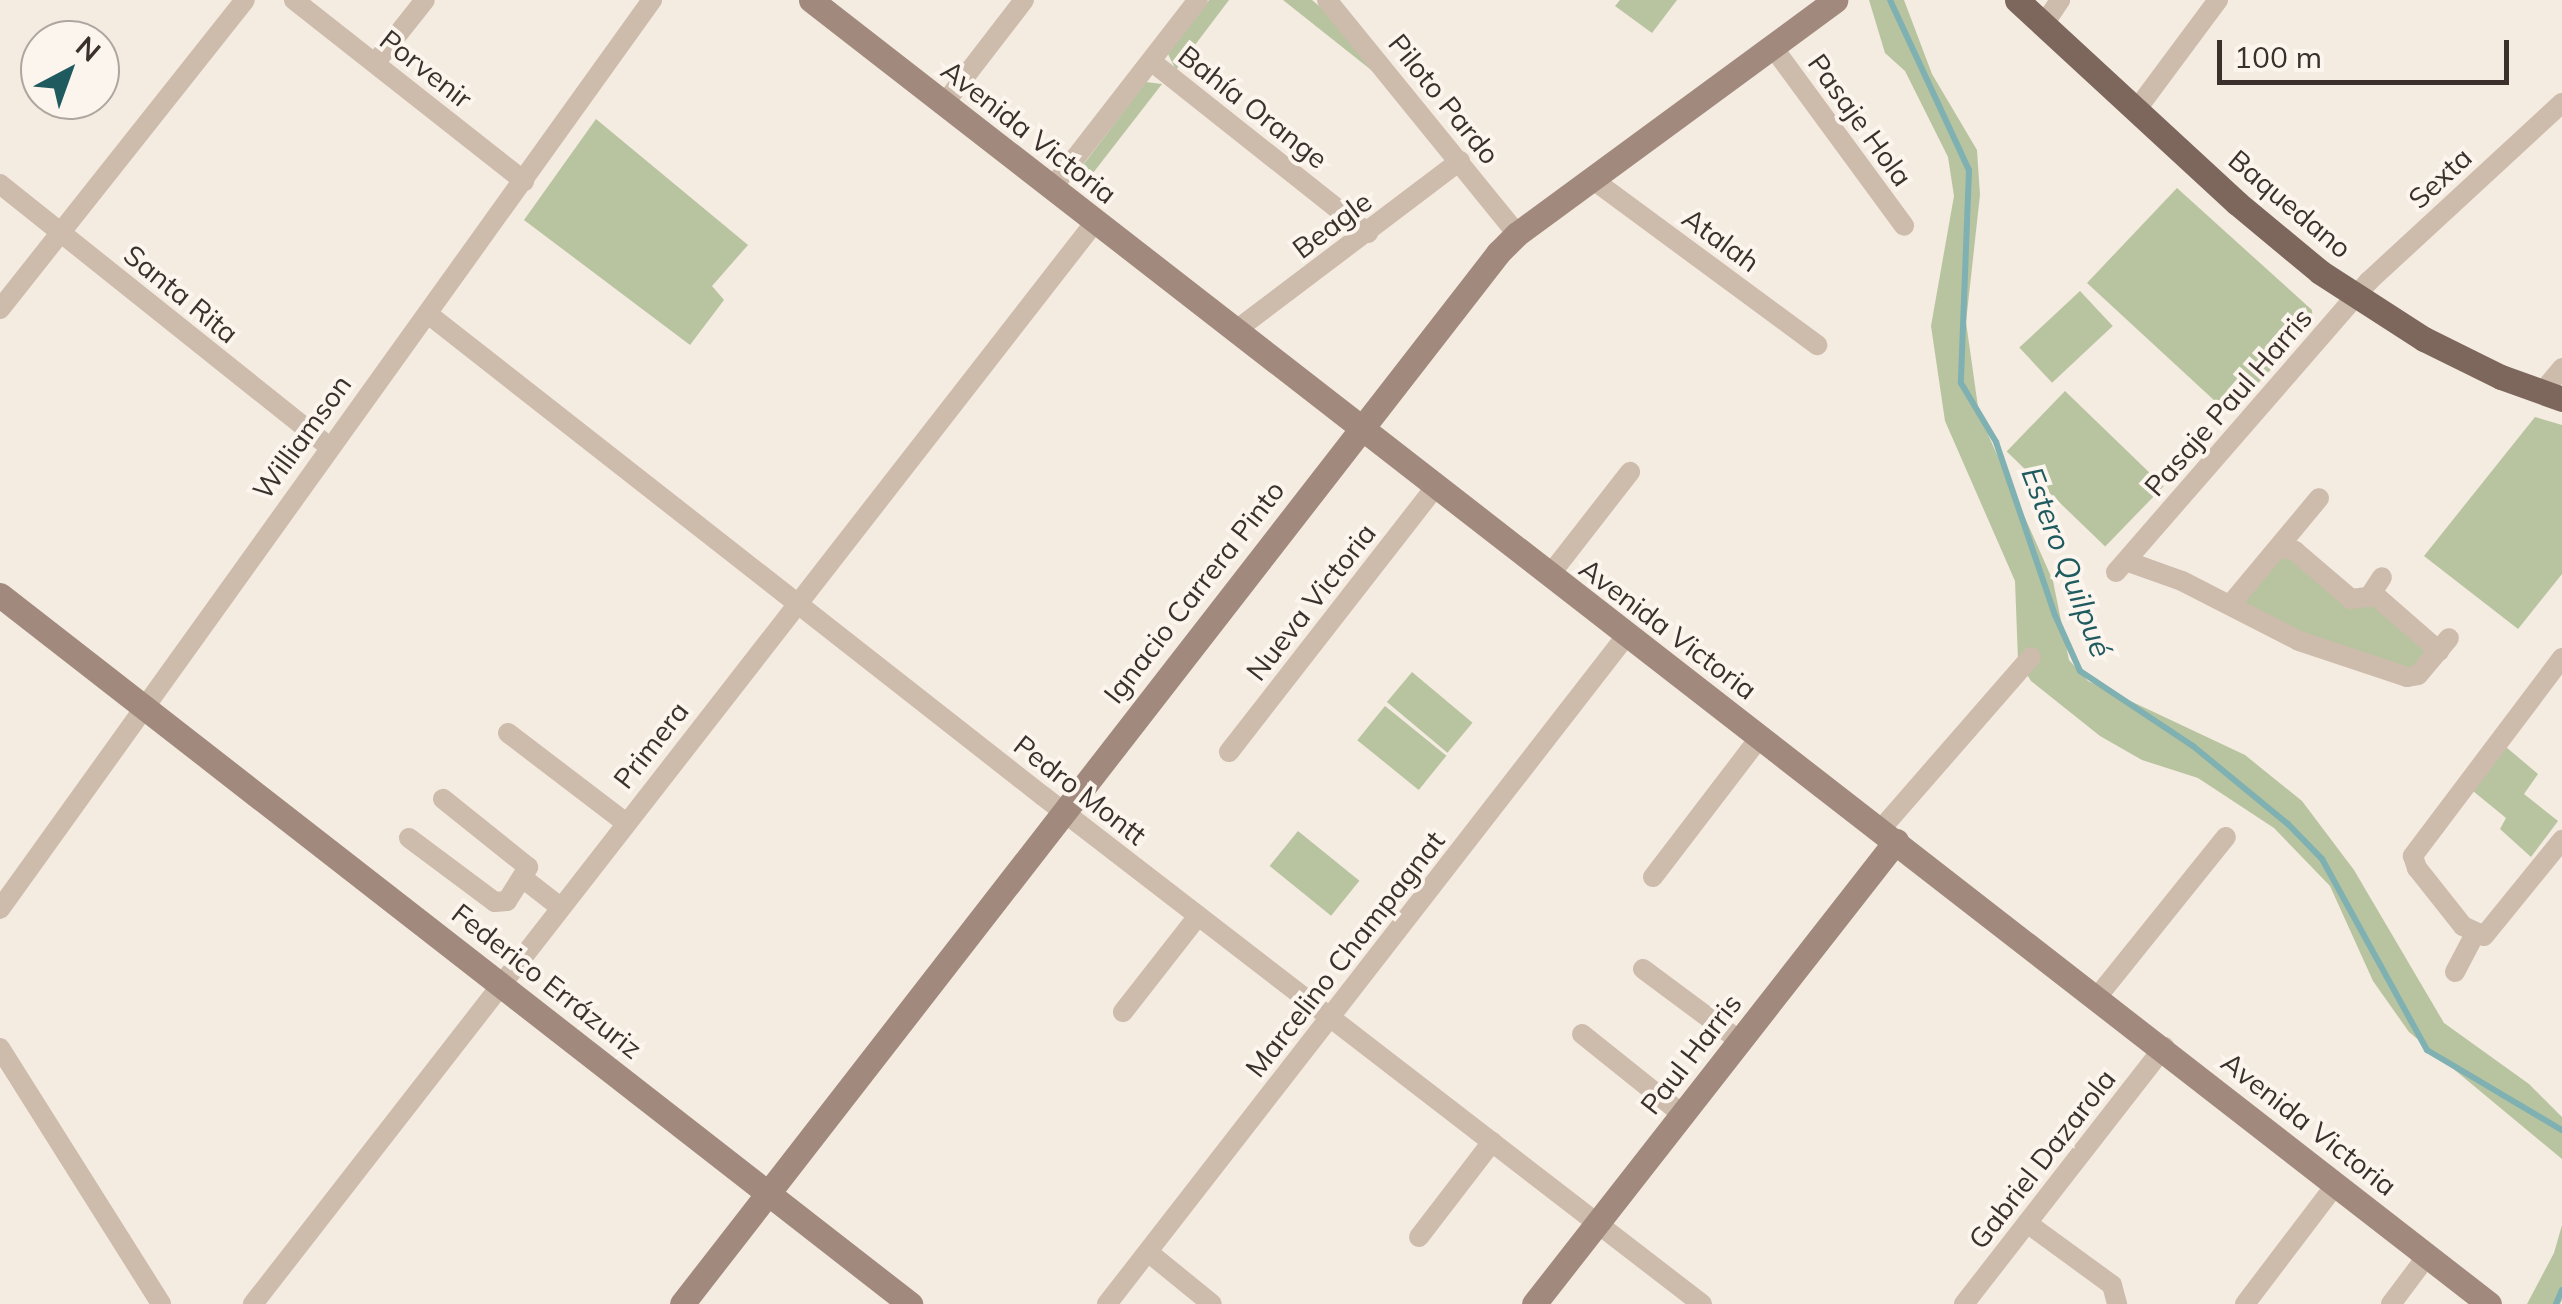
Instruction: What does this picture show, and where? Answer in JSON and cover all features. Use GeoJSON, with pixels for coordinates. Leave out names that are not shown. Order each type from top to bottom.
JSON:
{"type":"FeatureCollection","features":[{"type":"Feature","properties":{"kind":"main road","name":"Baquedano"},"geometry":{"type":"LineString","coordinates":[[2017,0],[2280,241],[2357,296],[2449,352],[2552,395]]}},
{"type":"Feature","properties":{"kind":"street"},"geometry":{"type":"LineString","coordinates":[[0,308],[245,0]]}},
{"type":"Feature","properties":{"kind":"street","name":"Porvenir"},"geometry":{"type":"LineString","coordinates":[[294,0],[524,181]]}},
{"type":"Feature","properties":{"kind":"street"},"geometry":{"type":"LineString","coordinates":[[376,63],[424,0]]}},
{"type":"Feature","properties":{"kind":"street","name":"Williamson"},"geometry":{"type":"LineString","coordinates":[[0,909],[328,446],[428,314],[652,0]]}},
{"type":"Feature","properties":{"kind":"street","name":"Avenida Victoria"},"geometry":{"type":"LineString","coordinates":[[811,0],[1626,636],[2164,1047],[2490,1304]]}},
{"type":"Feature","properties":{"kind":"street"},"geometry":{"type":"LineString","coordinates":[[944,104],[1024,0]]}},
{"type":"Feature","properties":{"kind":"street"},"geometry":{"type":"LineString","coordinates":[[1052,188],[1198,0]]}},
{"type":"Feature","properties":{"kind":"street","name":"Piloto Pardo"},"geometry":{"type":"LineString","coordinates":[[1327,0],[1517,234]]}},
{"type":"Feature","properties":{"kind":"street","name":"Ignacio Carrera Pinto"},"geometry":{"type":"LineString","coordinates":[[682,1304],[1359,428],[1517,234],[1835,0]]}},
{"type":"Feature","properties":{"kind":"street"},"geometry":{"type":"LineString","coordinates":[[2044,24],[2060,0]]}},
{"type":"Feature","properties":{"kind":"street"},"geometry":{"type":"LineString","coordinates":[[2136,109],[2218,0]]}},
{"type":"Feature","properties":{"kind":"street","name":"Pasaje Hola"},"geometry":{"type":"LineString","coordinates":[[1772,46],[1904,226]]}},
{"type":"Feature","properties":{"kind":"street","name":"Bahía Orange"},"geometry":{"type":"LineString","coordinates":[[1150,61],[1368,234]]}},
{"type":"Feature","properties":{"kind":"street","name":"Sexta"},"geometry":{"type":"LineString","coordinates":[[2357,296],[2562,103]]}},
{"type":"Feature","properties":{"kind":"street","name":"Beagle"},"geometry":{"type":"LineString","coordinates":[[1235,331],[1460,161]]}},
{"type":"Feature","properties":{"kind":"street","name":"Atalah"},"geometry":{"type":"LineString","coordinates":[[1592,179],[1817,346]]}},
{"type":"Feature","properties":{"kind":"street","name":"Santa Rita"},"geometry":{"type":"LineString","coordinates":[[0,184],[328,446]]}},
{"type":"Feature","properties":{"kind":"street","name":"Primera"},"geometry":{"type":"LineString","coordinates":[[253,1304],[1095,222]]}},
{"type":"Feature","properties":{"kind":"street","name":"Pasaje Paul Harris"},"geometry":{"type":"LineString","coordinates":[[2281,546],[2295,550],[2351,598],[2377,586],[2444,644],[2418,676],[2406,677],[2299,641],[2182,581],[2121,566],[2357,296]]}},
{"type":"Feature","properties":{"kind":"street","name":"Pedro Montt"},"geometry":{"type":"LineString","coordinates":[[428,314],[1063,812],[1702,1304]]}},
{"type":"Feature","properties":{"kind":"street"},"geometry":{"type":"LineString","coordinates":[[2552,395],[2562,368]]}},
{"type":"Feature","properties":{"kind":"street"},"geometry":{"type":"LineString","coordinates":[[1550,576],[1630,472]]}},
{"type":"Feature","properties":{"kind":"street","name":"Nueva Victoria"},"geometry":{"type":"LineString","coordinates":[[1229,752],[1436,486]]}},
{"type":"Feature","properties":{"kind":"street"},"geometry":{"type":"LineString","coordinates":[[2230,605],[2319,498]]}},
{"type":"Feature","properties":{"kind":"street","name":"Pasaje Paul Harris"},"geometry":{"type":"LineString","coordinates":[[2141,544],[2182,581]]}},
{"type":"Feature","properties":{"kind":"street","name":"Federico Errázuriz"},"geometry":{"type":"LineString","coordinates":[[0,596],[768,1193],[881,1295],[910,1304]]}},
{"type":"Feature","properties":{"kind":"street","name":"Marcelino Champagnat"},"geometry":{"type":"LineString","coordinates":[[1107,1304],[1626,636]]}},
{"type":"Feature","properties":{"kind":"street"},"geometry":{"type":"LineString","coordinates":[[1889,835],[2031,657]]}},
{"type":"Feature","properties":{"kind":"street"},"geometry":{"type":"LineString","coordinates":[[2562,658],[2413,856],[2417,868],[2463,926],[2484,936],[2492,931],[2562,840]]}},
{"type":"Feature","properties":{"kind":"street"},"geometry":{"type":"LineString","coordinates":[[508,732],[626,822]]}},
{"type":"Feature","properties":{"kind":"street"},"geometry":{"type":"LineString","coordinates":[[1653,877],[1760,737]]}},
{"type":"Feature","properties":{"kind":"street"},"geometry":{"type":"LineString","coordinates":[[409,838],[494,902],[507,901],[529,871],[524,862],[443,799]]}},
{"type":"Feature","properties":{"kind":"street","name":"Paul Harris"},"geometry":{"type":"LineString","coordinates":[[1534,1304],[1740,1041],[1889,835]]}},
{"type":"Feature","properties":{"kind":"street"},"geometry":{"type":"LineString","coordinates":[[2098,996],[2226,837]]}},
{"type":"Feature","properties":{"kind":"street"},"geometry":{"type":"LineString","coordinates":[[524,879],[560,907]]}},
{"type":"Feature","properties":{"kind":"street"},"geometry":{"type":"LineString","coordinates":[[1123,1012],[1198,916]]}},
{"type":"Feature","properties":{"kind":"street"},"geometry":{"type":"LineString","coordinates":[[2455,972],[2476,932]]}},
{"type":"Feature","properties":{"kind":"street"},"geometry":{"type":"LineString","coordinates":[[1643,968],[1740,1041]]}},
{"type":"Feature","properties":{"kind":"street"},"geometry":{"type":"LineString","coordinates":[[1582,1034],[1682,1114]]}},
{"type":"Feature","properties":{"kind":"street","name":"Gabriel Dazarola"},"geometry":{"type":"LineString","coordinates":[[1964,1304],[2164,1047]]}},
{"type":"Feature","properties":{"kind":"street"},"geometry":{"type":"LineString","coordinates":[[0,1048],[160,1304]]}},
{"type":"Feature","properties":{"kind":"street"},"geometry":{"type":"LineString","coordinates":[[1419,1236],[1492,1142]]}},
{"type":"Feature","properties":{"kind":"street"},"geometry":{"type":"LineString","coordinates":[[2244,1304],[2336,1184]]}},
{"type":"Feature","properties":{"kind":"street"},"geometry":{"type":"LineString","coordinates":[[2028,1222],[2112,1284],[2117,1304]]}},
{"type":"Feature","properties":{"kind":"street"},"geometry":{"type":"LineString","coordinates":[[1148,1252],[1189,1298],[1212,1304]]}},
{"type":"Feature","properties":{"kind":"street"},"geometry":{"type":"LineString","coordinates":[[2391,1304],[2428,1256]]}},
{"type":"Feature","properties":{"kind":"green space"},"geometry":{"type":"Polygon","coordinates":[[[1209,0],[1229,0],[1176,70],[1168,54],[1209,0]]]}},
{"type":"Feature","properties":{"kind":"green space"},"geometry":{"type":"Polygon","coordinates":[[[1283,0],[1312,0],[1330,15],[1375,73],[1283,0]]]}},
{"type":"Feature","properties":{"kind":"green space"},"geometry":{"type":"Polygon","coordinates":[[[1620,0],[1677,0],[1652,33],[1615,6],[1620,0]]]}},
{"type":"Feature","properties":{"kind":"green space"},"geometry":{"type":"Polygon","coordinates":[[[1869,0],[1904,0],[1932,74],[1977,150],[1980,195],[1966,322],[1979,414],[2053,581],[2069,660],[2088,681],[2245,755],[2302,801],[2354,870],[2444,1023],[2529,1084],[2562,1117],[2562,1159],[2409,1032],[2373,981],[2330,886],[2274,828],[2198,778],[2142,760],[2100,736],[2031,681],[2018,660],[2015,581],[1945,421],[1931,326],[1954,196],[1948,157],[1905,71],[1885,53],[1869,0]]]}},
{"type":"Feature","properties":{"kind":"green space"},"geometry":{"type":"Polygon","coordinates":[[[1146,82],[1162,84],[1086,182],[1077,173],[1146,82]]]}},
{"type":"Feature","properties":{"kind":"green space"},"geometry":{"type":"Polygon","coordinates":[[[596,119],[748,245],[712,286],[724,300],[690,345],[524,220],[596,119]]]}},
{"type":"Feature","properties":{"kind":"green space"},"geometry":{"type":"Polygon","coordinates":[[[2177,188],[2312,310],[2313,325],[2229,414],[2087,283],[2177,188]]]}},
{"type":"Feature","properties":{"kind":"green space"},"geometry":{"type":"Polygon","coordinates":[[[2080,291],[2113,326],[2052,383],[2019,348],[2080,291]]]}},
{"type":"Feature","properties":{"kind":"green space"},"geometry":{"type":"Polygon","coordinates":[[[2065,391],[2164,486],[2105,547],[2007,451],[2065,391]]]}},
{"type":"Feature","properties":{"kind":"green space"},"geometry":{"type":"Polygon","coordinates":[[[2535,417],[2562,425],[2562,574],[2518,629],[2424,556],[2535,417]]]}},
{"type":"Feature","properties":{"kind":"green space"},"geometry":{"type":"Polygon","coordinates":[[[2283,553],[2367,601],[2424,645],[2427,654],[2413,669],[2309,639],[2241,601],[2283,553]]]}},
{"type":"Feature","properties":{"kind":"green space"},"geometry":{"type":"Polygon","coordinates":[[[1412,672],[1473,723],[1447,753],[1387,702],[1412,672]]]}},
{"type":"Feature","properties":{"kind":"green space"},"geometry":{"type":"Polygon","coordinates":[[[1385,706],[1446,756],[1419,790],[1357,740],[1385,706]]]}},
{"type":"Feature","properties":{"kind":"green space"},"geometry":{"type":"Polygon","coordinates":[[[2506,747],[2538,774],[2524,794],[2558,821],[2531,857],[2500,829],[2506,818],[2473,791],[2506,747]]]}},
{"type":"Feature","properties":{"kind":"green space"},"geometry":{"type":"Polygon","coordinates":[[[1298,831],[1359,881],[1331,916],[1270,866],[1298,831]]]}},
{"type":"Feature","properties":{"kind":"green space"},"geometry":{"type":"Polygon","coordinates":[[[2562,1225],[2562,1300],[2560,1304],[2527,1304],[2554,1253],[2562,1225]]]}},
{"type":"Feature","properties":{"kind":"waterway","name":"Estero Quilpué"},"geometry":{"type":"LineString","coordinates":[[1890,0],[1969,170],[1961,383],[1996,442],[2055,615],[2080,671],[2193,746],[2288,824],[2322,859],[2427,1050],[2562,1130]]}},
{"type":"Feature","properties":{"kind":"waterway","name":"Estero Quilpué"},"geometry":{"type":"LineString","coordinates":[[2556,1304],[2562,1290]]}}]}
